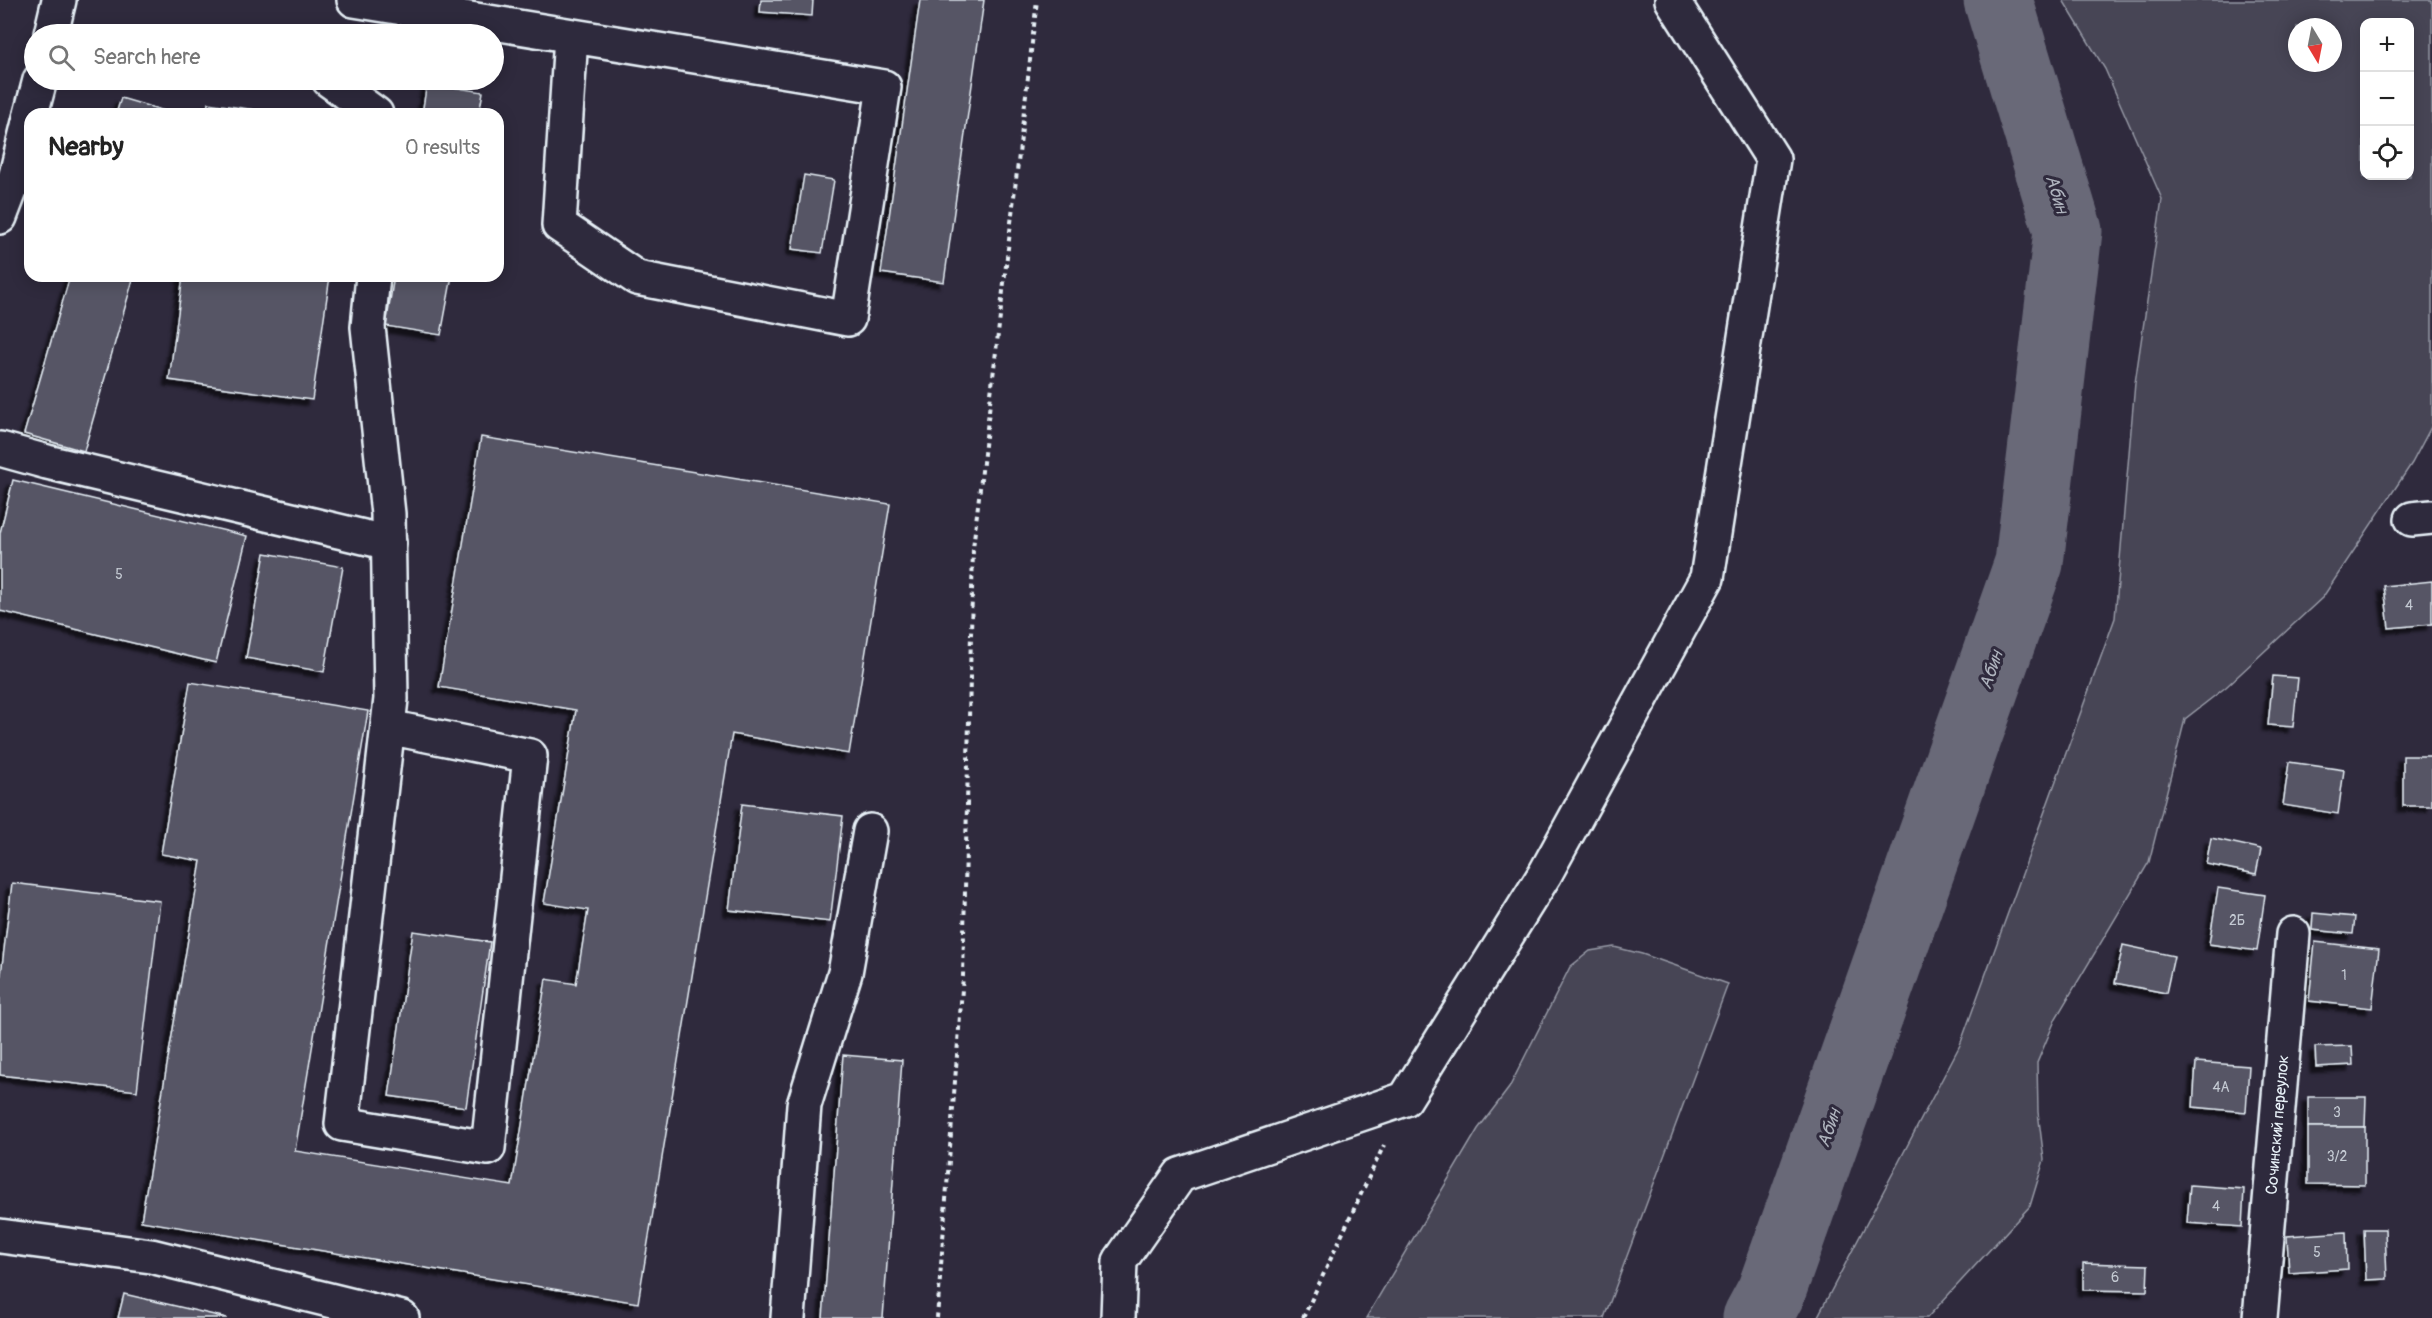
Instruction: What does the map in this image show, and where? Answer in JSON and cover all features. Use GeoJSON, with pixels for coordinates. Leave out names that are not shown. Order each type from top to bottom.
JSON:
{"type":"FeatureCollection","features":[{"type":"Feature","properties":{"kind":"street"},"geometry":{"type":"LineString","coordinates":[[53,24],[59,0]]}},
{"type":"Feature","properties":{"kind":"street"},"geometry":{"type":"LineString","coordinates":[[354,0],[499,24]]}},
{"type":"Feature","properties":{"kind":"street"},"geometry":{"type":"LineString","coordinates":[[1118,1318],[1120,1261],[1180,1176],[1405,1099],[1545,873],[1707,578],[1773,159],[1672,0]]}},
{"type":"Feature","properties":{"kind":"street"},"geometry":{"type":"LineString","coordinates":[[504,25],[884,87],[848,319],[637,278],[559,225],[571,36]]}},
{"type":"Feature","properties":{"kind":"street"},"geometry":{"type":"LineString","coordinates":[[33,108],[38,90]]}},
{"type":"Feature","properties":{"kind":"street"},"geometry":{"type":"LineString","coordinates":[[343,90],[368,108]]}},
{"type":"Feature","properties":{"kind":"street"},"geometry":{"type":"LineString","coordinates":[[0,217],[8,172],[24,133]]}},
{"type":"Feature","properties":{"kind":"street"},"geometry":{"type":"LineString","coordinates":[[372,282],[368,327],[388,514],[391,699],[342,1124],[488,1148],[530,756],[388,728]]}},
{"type":"Feature","properties":{"kind":"street"},"geometry":{"type":"LineString","coordinates":[[0,448],[47,462],[389,543]]}},
{"type":"Feature","properties":{"kind":"street"},"geometry":{"type":"LineString","coordinates":[[788,1318],[804,1105],[844,973],[870,831]]}},
{"type":"Feature","properties":{"kind":"street","name":"Сочинский переулок"},"geometry":{"type":"LineString","coordinates":[[2260,1318],[2293,933]]}},
{"type":"Feature","properties":{"kind":"street"},"geometry":{"type":"LineString","coordinates":[[0,1236],[151,1256],[402,1318]]}},
{"type":"Feature","properties":{"kind":"path"},"geometry":{"type":"LineString","coordinates":[[937,1318],[963,976],[973,548],[1037,0]]}},
{"type":"Feature","properties":{"kind":"path"},"geometry":{"type":"LineString","coordinates":[[1303,1318],[1405,1099]]}},
{"type":"Feature","properties":{"kind":"shaded area"},"geometry":{"type":"Polygon","coordinates":[[[2063,0],[2432,0],[2432,425],[2412,463],[2323,597],[2226,687],[2185,719],[2149,862],[2056,1018],[2037,1063],[2038,1112],[2044,1160],[2030,1206],[1927,1318],[1817,1318],[1960,1045],[2115,618],[2135,383],[2162,199],[2105,69],[2063,0]]]}},
{"type":"Feature","properties":{"kind":"shaded area"},"geometry":{"type":"Polygon","coordinates":[[[1614,947],[1642,954],[1728,984],[1604,1318],[1366,1318],[1478,1129],[1509,1088],[1570,967],[1590,951],[1614,947]]]}},
{"type":"Feature","properties":{"kind":"building"},"geometry":{"type":"Polygon","coordinates":[[[761,0],[813,0],[812,16],[760,12],[761,0]]]}},
{"type":"Feature","properties":{"kind":"building"},"geometry":{"type":"Polygon","coordinates":[[[920,0],[984,0],[944,282],[881,273],[920,0]]]}},
{"type":"Feature","properties":{"kind":"building"},"geometry":{"type":"Polygon","coordinates":[[[426,90],[483,92],[480,108],[423,108],[426,90]]]}},
{"type":"Feature","properties":{"kind":"building"},"geometry":{"type":"Polygon","coordinates":[[[121,98],[155,108],[118,108],[121,98]]]}},
{"type":"Feature","properties":{"kind":"building"},"geometry":{"type":"Polygon","coordinates":[[[208,103],[242,108],[207,108],[208,103]]]}},
{"type":"Feature","properties":{"kind":"building"},"geometry":{"type":"Polygon","coordinates":[[[804,175],[834,180],[822,253],[792,249],[804,175]]]}},
{"type":"Feature","properties":{"kind":"building"},"geometry":{"type":"Polygon","coordinates":[[[68,282],[132,282],[84,451],[24,434],[68,282]]]}},
{"type":"Feature","properties":{"kind":"building"},"geometry":{"type":"Polygon","coordinates":[[[182,282],[329,282],[312,400],[169,380],[182,282]]]}},
{"type":"Feature","properties":{"kind":"building"},"geometry":{"type":"Polygon","coordinates":[[[393,282],[451,282],[441,335],[386,326],[393,282]]]}},
{"type":"Feature","properties":{"kind":"building"},"geometry":{"type":"Polygon","coordinates":[[[481,437],[890,504],[849,754],[732,734],[638,1303],[141,1221],[201,861],[161,854],[190,682],[368,711],[295,1151],[512,1186],[546,979],[576,984],[588,910],[544,903],[576,710],[439,687],[481,437]]]}},
{"type":"Feature","properties":{"kind":"building"},"geometry":{"type":"Polygon","coordinates":[[[13,480],[247,536],[216,663],[0,611],[0,533],[13,480]]]}},
{"type":"Feature","properties":{"kind":"building"},"geometry":{"type":"Polygon","coordinates":[[[265,553],[343,567],[324,672],[246,658],[265,553]]]}},
{"type":"Feature","properties":{"kind":"building"},"geometry":{"type":"Polygon","coordinates":[[[2432,581],[2432,624],[2389,628],[2384,586],[2432,581]]]}},
{"type":"Feature","properties":{"kind":"building"},"geometry":{"type":"Polygon","coordinates":[[[2273,676],[2298,678],[2293,727],[2268,725],[2273,676]]]}},
{"type":"Feature","properties":{"kind":"building"},"geometry":{"type":"Polygon","coordinates":[[[2403,756],[2432,756],[2432,806],[2403,806],[2403,756]]]}},
{"type":"Feature","properties":{"kind":"building"},"geometry":{"type":"Polygon","coordinates":[[[2289,762],[2344,770],[2338,814],[2283,805],[2289,762]]]}},
{"type":"Feature","properties":{"kind":"building"},"geometry":{"type":"Polygon","coordinates":[[[742,804],[843,816],[830,922],[729,910],[742,804]]]}},
{"type":"Feature","properties":{"kind":"building"},"geometry":{"type":"Polygon","coordinates":[[[2211,838],[2261,849],[2256,874],[2206,864],[2211,838]]]}},
{"type":"Feature","properties":{"kind":"building"},"geometry":{"type":"Polygon","coordinates":[[[12,883],[160,901],[137,1091],[0,1075],[0,983],[12,883]]]}},
{"type":"Feature","properties":{"kind":"building"},"geometry":{"type":"Polygon","coordinates":[[[2218,888],[2265,895],[2257,951],[2209,944],[2218,888]]]}},
{"type":"Feature","properties":{"kind":"building"},"geometry":{"type":"Polygon","coordinates":[[[2313,913],[2355,917],[2353,934],[2312,930],[2313,913]]]}},
{"type":"Feature","properties":{"kind":"building"},"geometry":{"type":"Polygon","coordinates":[[[413,931],[490,942],[466,1107],[389,1096],[413,931]]]}},
{"type":"Feature","properties":{"kind":"building"},"geometry":{"type":"Polygon","coordinates":[[[2315,942],[2379,949],[2372,1008],[2309,1001],[2315,942]]]}},
{"type":"Feature","properties":{"kind":"building"},"geometry":{"type":"Polygon","coordinates":[[[2123,945],[2174,956],[2166,993],[2115,983],[2123,945]]]}},
{"type":"Feature","properties":{"kind":"building"},"geometry":{"type":"Polygon","coordinates":[[[2352,1046],[2353,1065],[2316,1067],[2315,1047],[2352,1046]]]}},
{"type":"Feature","properties":{"kind":"building"},"geometry":{"type":"Polygon","coordinates":[[[843,1055],[902,1060],[883,1318],[823,1318],[843,1055]]]}},
{"type":"Feature","properties":{"kind":"building"},"geometry":{"type":"Polygon","coordinates":[[[2196,1062],[2249,1066],[2246,1112],[2193,1107],[2196,1062]]]}},
{"type":"Feature","properties":{"kind":"building"},"geometry":{"type":"Polygon","coordinates":[[[2308,1097],[2366,1097],[2365,1127],[2308,1127],[2308,1097]]]}},
{"type":"Feature","properties":{"kind":"building"},"geometry":{"type":"Polygon","coordinates":[[[2308,1127],[2365,1127],[2365,1185],[2308,1184],[2308,1127]]]}},
{"type":"Feature","properties":{"kind":"building"},"geometry":{"type":"Polygon","coordinates":[[[2190,1185],[2244,1189],[2242,1227],[2187,1223],[2190,1185]]]}},
{"type":"Feature","properties":{"kind":"building"},"geometry":{"type":"Polygon","coordinates":[[[2364,1229],[2385,1229],[2387,1279],[2366,1280],[2364,1229]]]}},
{"type":"Feature","properties":{"kind":"building"},"geometry":{"type":"Polygon","coordinates":[[[2346,1232],[2347,1269],[2289,1273],[2287,1236],[2346,1232]]]}},
{"type":"Feature","properties":{"kind":"building"},"geometry":{"type":"Polygon","coordinates":[[[2083,1263],[2148,1265],[2147,1291],[2083,1290],[2083,1263]]]}},
{"type":"Feature","properties":{"kind":"building"},"geometry":{"type":"Polygon","coordinates":[[[124,1294],[227,1318],[118,1318],[124,1294]]]}},
{"type":"Feature","properties":{"kind":"waterway","name":"Абин"},"geometry":{"type":"LineString","coordinates":[[1757,1318],[1771,1292],[2029,563],[2068,231],[1998,0]]}}]}
